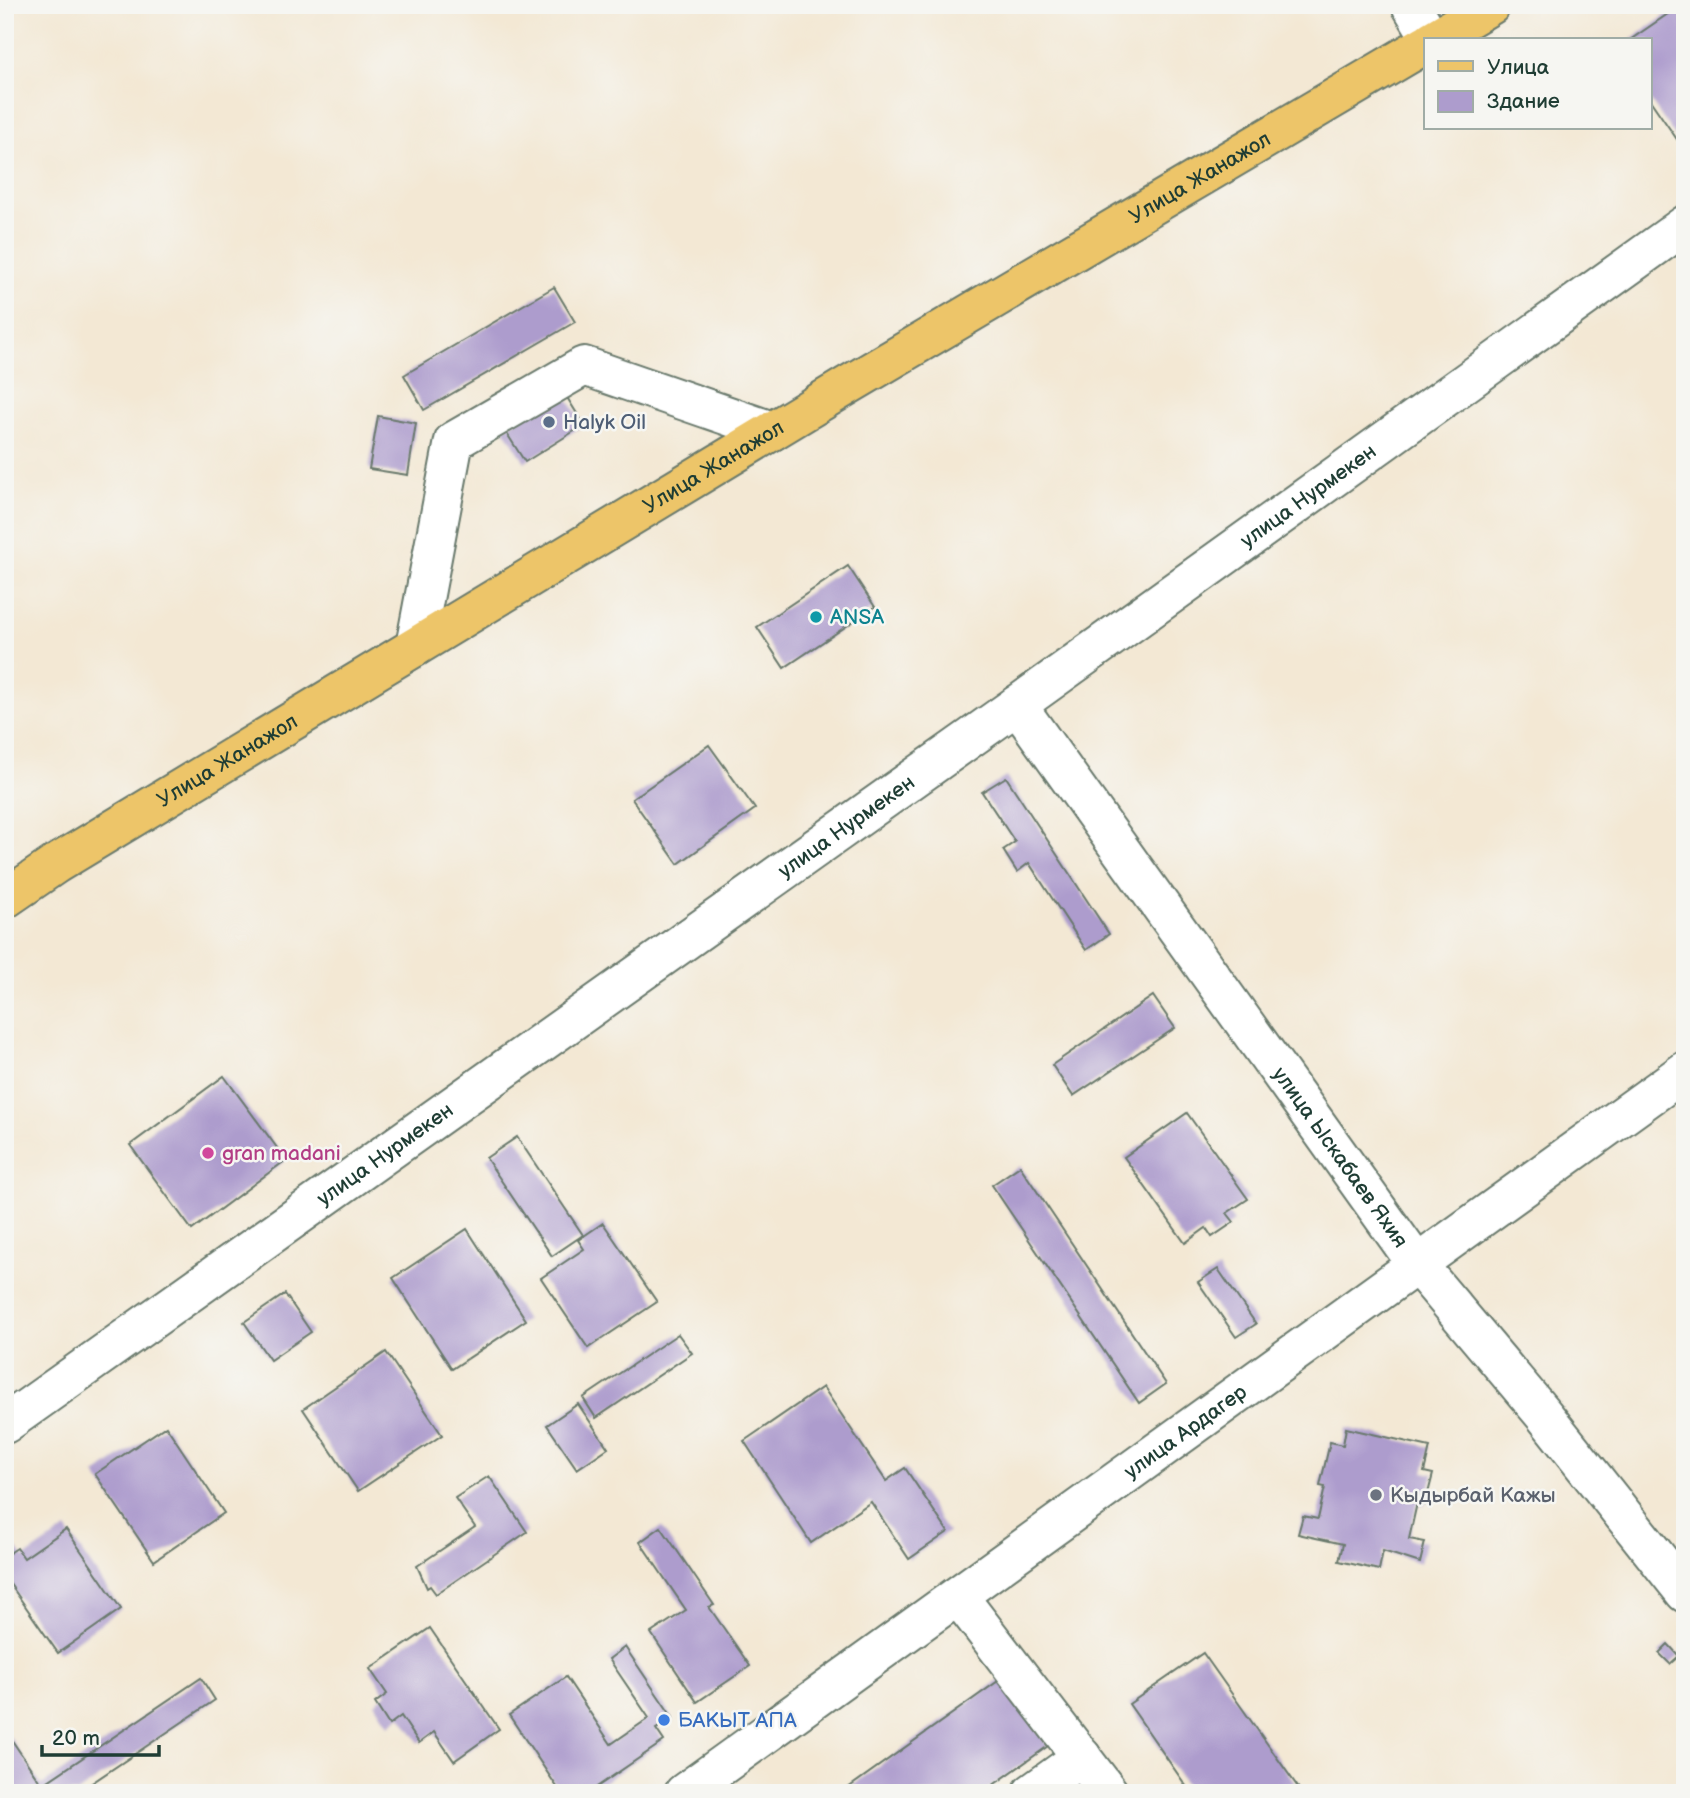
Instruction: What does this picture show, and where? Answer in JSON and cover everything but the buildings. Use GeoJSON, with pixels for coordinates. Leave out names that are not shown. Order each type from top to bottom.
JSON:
{"type":"FeatureCollection","features":[{"type":"Feature","properties":{"kind":"main road"},"geometry":{"type":"LineString","coordinates":[[1435,38],[1491,5]]}},
{"type":"Feature","properties":{"kind":"main road","name":"Улица Жанажол"},"geometry":{"type":"LineString","coordinates":[[5,900],[56,864],[772,431],[1424,45]]}},
{"type":"Feature","properties":{"kind":"street"},"geometry":{"type":"LineString","coordinates":[[1411,5],[1431,38]]}},
{"type":"Feature","properties":{"kind":"street","name":"улица Нурмекен"},"geometry":{"type":"LineString","coordinates":[[5,1424],[1017,705],[1685,225]]}},
{"type":"Feature","properties":{"kind":"street"},"geometry":{"type":"LineString","coordinates":[[415,648],[454,441],[584,366],[772,431]]}},
{"type":"Feature","properties":{"kind":"street","name":"улица Ыскабаев Яхия"},"geometry":{"type":"LineString","coordinates":[[1017,705],[1416,1263],[1544,1415],[1685,1593]]}},
{"type":"Feature","properties":{"kind":"street","name":"улица Ардагер"},"geometry":{"type":"LineString","coordinates":[[684,1793],[1685,1071]]}},
{"type":"Feature","properties":{"kind":"street"},"geometry":{"type":"LineString","coordinates":[[958,1596],[1109,1793]]}},
{"type":"Feature","properties":{"kind":"street"},"geometry":{"type":"LineString","coordinates":[[1032,1793],[1082,1757]]}},
{"type":"Feature","properties":{"kind":"place","name":"Halyk Oil"},"geometry":{"type":"Point","coordinates":[549,422]}},
{"type":"Feature","properties":{"kind":"place","name":"ANSA"},"geometry":{"type":"Point","coordinates":[816,617]}},
{"type":"Feature","properties":{"kind":"place","name":"gran madani"},"geometry":{"type":"Point","coordinates":[208,1153]}},
{"type":"Feature","properties":{"kind":"place","name":"Кыдырбай Кажы"},"geometry":{"type":"Point","coordinates":[1376,1495]}},
{"type":"Feature","properties":{"kind":"place","name":"БАКЫТ АПА"},"geometry":{"type":"Point","coordinates":[664,1720]}}]}
